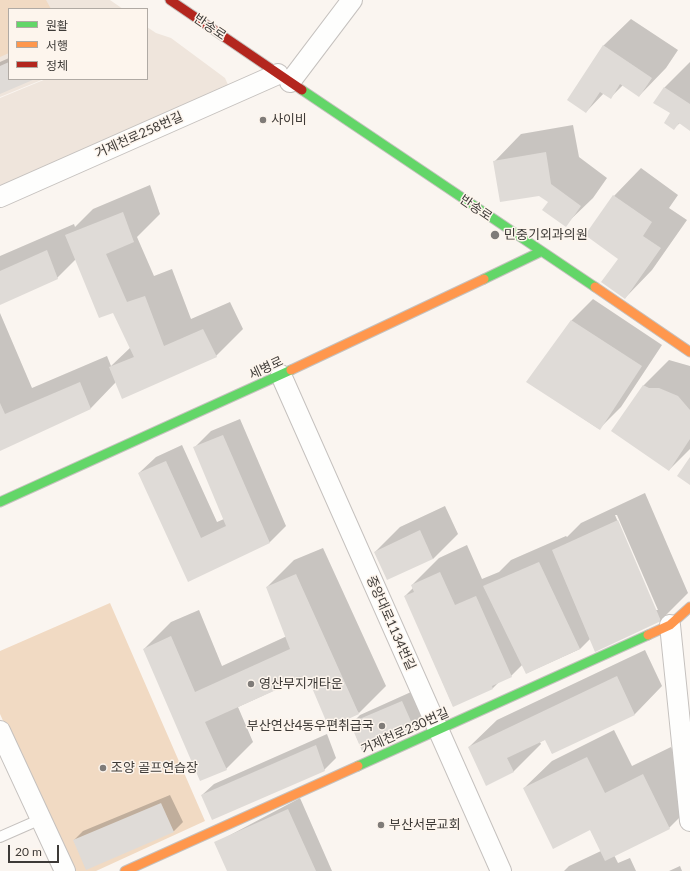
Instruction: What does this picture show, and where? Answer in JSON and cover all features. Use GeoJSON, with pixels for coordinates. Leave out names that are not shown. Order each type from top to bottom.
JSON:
{"type":"FeatureCollection","features":[{"type":"Feature","properties":{"kind":"main road","name":"반송로"},"geometry":{"type":"LineString","coordinates":[[170,0],[540,252],[688,345]]}},
{"type":"Feature","properties":{"kind":"main road","name":"세병로"},"geometry":{"type":"LineString","coordinates":[[0,502],[281,375],[540,252]]}},
{"type":"Feature","properties":{"kind":"main road","name":"거제천로230번길"},"geometry":{"type":"LineString","coordinates":[[125,871],[670,625],[690,607]]}},
{"type":"Feature","properties":{"kind":"street"},"geometry":{"type":"LineString","coordinates":[[284,78],[352,0]]}},
{"type":"Feature","properties":{"kind":"street","name":"거제천로258번길"},"geometry":{"type":"LineString","coordinates":[[0,197],[284,78]]}},
{"type":"Feature","properties":{"kind":"street","name":"중앙대로1134번길"},"geometry":{"type":"LineString","coordinates":[[281,375],[501,871]]}},
{"type":"Feature","properties":{"kind":"street"},"geometry":{"type":"LineString","coordinates":[[670,625],[690,821]]}},
{"type":"Feature","properties":{"kind":"street"},"geometry":{"type":"LineString","coordinates":[[0,731],[65,871]]}},
{"type":"Feature","properties":{"kind":"lane"},"geometry":{"type":"LineString","coordinates":[[0,837],[41,819]]}},
{"type":"Feature","properties":{"kind":"shaded area"},"geometry":{"type":"Polygon","coordinates":[[[0,0],[110,0],[122,8],[8,8],[8,80],[42,80],[0,97],[0,0]]]}},
{"type":"Feature","properties":{"kind":"shaded area"},"geometry":{"type":"Polygon","coordinates":[[[0,0],[46,0],[50,8],[8,8],[8,53],[0,57],[0,0]]]}},
{"type":"Feature","properties":{"kind":"shaded area"},"geometry":{"type":"Polygon","coordinates":[[[148,28],[156,33],[171,38],[225,78],[229,87],[0,192],[0,98],[44,80],[148,80],[148,28]]]}},
{"type":"Feature","properties":{"kind":"shaded area","name":"조양 골프연습장"},"geometry":{"type":"Polygon","coordinates":[[[110,603],[205,821],[96,871],[70,871],[0,714],[0,651],[110,603]]]}},
{"type":"Feature","properties":{"kind":"building"},"geometry":{"type":"Polygon","coordinates":[[[603,45],[652,78],[639,97],[620,84],[611,99],[600,92],[586,113],[567,100],[603,45]]]}},
{"type":"Feature","properties":{"kind":"building"},"geometry":{"type":"Polygon","coordinates":[[[8,62],[8,80],[33,80],[0,94],[0,66],[8,62]]]}},
{"type":"Feature","properties":{"kind":"building"},"geometry":{"type":"Polygon","coordinates":[[[664,87],[690,104],[690,131],[679,123],[674,130],[664,123],[670,113],[653,103],[664,87]]]}},
{"type":"Feature","properties":{"kind":"building"},"geometry":{"type":"Polygon","coordinates":[[[546,152],[551,184],[581,206],[566,227],[542,210],[548,202],[539,196],[500,202],[493,161],[546,152]]]}},
{"type":"Feature","properties":{"kind":"building"},"geometry":{"type":"Polygon","coordinates":[[[613,195],[652,222],[643,236],[661,248],[625,299],[601,282],[618,259],[585,235],[613,195]]]}},
{"type":"Feature","properties":{"kind":"building"},"geometry":{"type":"Polygon","coordinates":[[[123,212],[134,242],[106,254],[127,302],[145,296],[164,346],[203,329],[217,357],[122,399],[109,367],[134,357],[113,313],[99,318],[65,235],[123,212]]]}},
{"type":"Feature","properties":{"kind":"building"},"geometry":{"type":"Polygon","coordinates":[[[47,250],[58,279],[0,305],[0,271],[47,250]]]}},
{"type":"Feature","properties":{"kind":"building"},"geometry":{"type":"Polygon","coordinates":[[[571,320],[642,366],[600,430],[526,382],[571,320]]]}},
{"type":"Feature","properties":{"kind":"building"},"geometry":{"type":"Polygon","coordinates":[[[80,382],[91,409],[0,451],[0,403],[5,414],[80,382]]]}},
{"type":"Feature","properties":{"kind":"building"},"geometry":{"type":"Polygon","coordinates":[[[643,385],[649,388],[659,388],[678,396],[690,410],[690,439],[669,471],[611,431],[643,385]]]}},
{"type":"Feature","properties":{"kind":"building"},"geometry":{"type":"Polygon","coordinates":[[[223,435],[270,543],[188,582],[138,473],[166,461],[201,538],[226,526],[193,447],[223,435]]]}},
{"type":"Feature","properties":{"kind":"building"},"geometry":{"type":"Polygon","coordinates":[[[690,457],[690,485],[677,476],[690,457]]]}},
{"type":"Feature","properties":{"kind":"building"},"geometry":{"type":"Polygon","coordinates":[[[618,520],[661,621],[595,652],[552,550],[618,520]]]}},
{"type":"Feature","properties":{"kind":"building"},"geometry":{"type":"Polygon","coordinates":[[[420,530],[433,559],[387,580],[374,552],[420,530]]]}},
{"type":"Feature","properties":{"kind":"building"},"geometry":{"type":"Polygon","coordinates":[[[539,562],[580,649],[526,674],[483,586],[539,562]]]}},
{"type":"Feature","properties":{"kind":"building"},"geometry":{"type":"Polygon","coordinates":[[[440,572],[455,605],[476,596],[512,677],[492,686],[493,689],[453,707],[404,596],[414,592],[411,585],[440,572]]]}},
{"type":"Feature","properties":{"kind":"building","name":"영산무지개타운"},"geometry":{"type":"Polygon","coordinates":[[[296,574],[359,714],[329,728],[307,676],[205,722],[227,770],[200,781],[143,649],[171,636],[195,692],[290,649],[266,587],[296,574]]]}},
{"type":"Feature","properties":{"kind":"building"},"geometry":{"type":"Polygon","coordinates":[[[617,676],[635,715],[552,754],[545,740],[507,758],[514,772],[486,786],[468,747],[617,676]]]}},
{"type":"Feature","properties":{"kind":"building","name":"부산연산4동우편취급국"},"geometry":{"type":"Polygon","coordinates":[[[402,701],[414,728],[362,751],[350,723],[402,701]]]}},
{"type":"Feature","properties":{"kind":"building"},"geometry":{"type":"Polygon","coordinates":[[[316,745],[325,771],[212,820],[201,795],[316,745]]]}},
{"type":"Feature","properties":{"kind":"building"},"geometry":{"type":"Polygon","coordinates":[[[587,757],[605,793],[643,774],[670,829],[605,861],[590,830],[553,849],[523,788],[587,757]]]}},
{"type":"Feature","properties":{"kind":"building"},"geometry":{"type":"Polygon","coordinates":[[[161,803],[174,832],[86,870],[73,840],[161,803]]]}},
{"type":"Feature","properties":{"kind":"building"},"geometry":{"type":"Polygon","coordinates":[[[288,809],[316,871],[227,871],[214,842],[288,809]]]}},
{"type":"Feature","properties":{"kind":"traffic: fast"},"geometry":{"type":"LineString","coordinates":[[302,90],[595,287]]}},
{"type":"Feature","properties":{"kind":"traffic: fast"},"geometry":{"type":"LineString","coordinates":[[484,279],[540,252]]}},
{"type":"Feature","properties":{"kind":"traffic: fast"},"geometry":{"type":"LineString","coordinates":[[0,502],[291,370]]}},
{"type":"Feature","properties":{"kind":"traffic: fast"},"geometry":{"type":"LineString","coordinates":[[358,766],[648,635]]}},
{"type":"Feature","properties":{"kind":"traffic: slow"},"geometry":{"type":"LineString","coordinates":[[291,370],[484,279]]}},
{"type":"Feature","properties":{"kind":"traffic: slow"},"geometry":{"type":"LineString","coordinates":[[595,287],[690,352]]}},
{"type":"Feature","properties":{"kind":"traffic: slow"},"geometry":{"type":"LineString","coordinates":[[648,635],[670,625],[690,607]]}},
{"type":"Feature","properties":{"kind":"traffic: slow"},"geometry":{"type":"LineString","coordinates":[[125,871],[358,766]]}},
{"type":"Feature","properties":{"kind":"traffic: jam"},"geometry":{"type":"LineString","coordinates":[[170,0],[302,90]]}},
{"type":"Feature","properties":{"kind":"place","name":"사이비"},"geometry":{"type":"Point","coordinates":[263,120]}},
{"type":"Feature","properties":{"kind":"place","name":"민중기외과의원"},"geometry":{"type":"Point","coordinates":[495,235]}},
{"type":"Feature","properties":{"kind":"place","name":"영산무지개타운"},"geometry":{"type":"Point","coordinates":[251,684]}},
{"type":"Feature","properties":{"kind":"place","name":"부산연산4동우편취급국"},"geometry":{"type":"Point","coordinates":[382,726]}},
{"type":"Feature","properties":{"kind":"place","name":"조양 골프연습장"},"geometry":{"type":"Point","coordinates":[103,768]}},
{"type":"Feature","properties":{"kind":"place","name":"부산서문교회"},"geometry":{"type":"Point","coordinates":[381,825]}}]}
